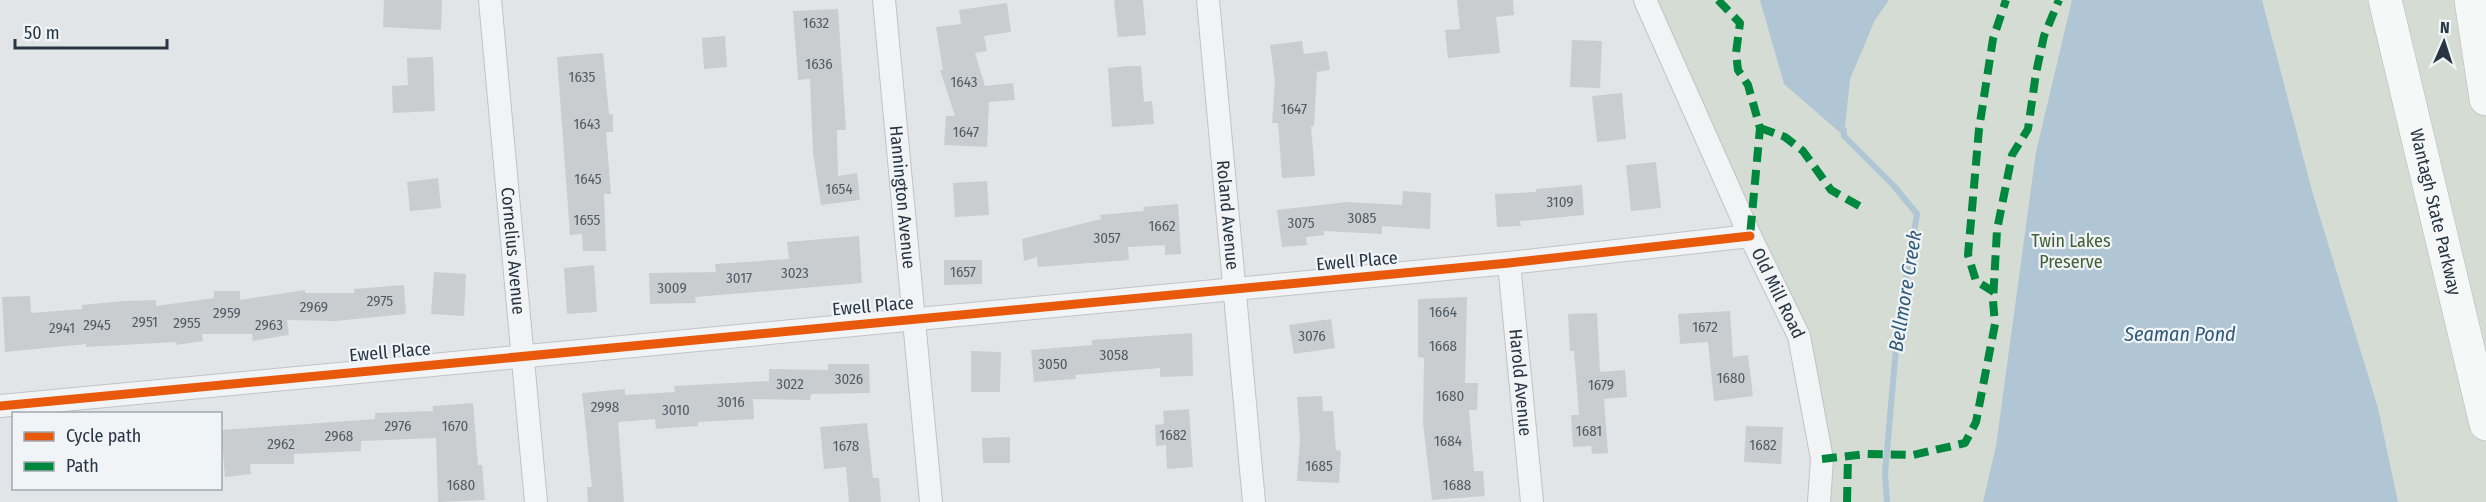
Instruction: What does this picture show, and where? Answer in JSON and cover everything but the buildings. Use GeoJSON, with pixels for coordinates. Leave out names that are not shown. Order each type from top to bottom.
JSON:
{"type":"FeatureCollection","features":[{"type":"Feature","properties":{"kind":"highway","name":"Wantagh State Parkway"},"geometry":{"type":"LineString","coordinates":[[2385,0],[2486,424]]}},
{"type":"Feature","properties":{"kind":"highway"},"geometry":{"type":"LineString","coordinates":[[2471,0],[2486,99]]}},
{"type":"Feature","properties":{"kind":"street","name":"Cornelius Avenue"},"geometry":{"type":"LineString","coordinates":[[490,0],[536,502]]}},
{"type":"Feature","properties":{"kind":"street","name":"Hannington Avenue"},"geometry":{"type":"LineString","coordinates":[[884,0],[931,502]]}},
{"type":"Feature","properties":{"kind":"street","name":"Roland Avenue"},"geometry":{"type":"LineString","coordinates":[[1208,0],[1254,502]]}},
{"type":"Feature","properties":{"kind":"street","name":"Old Mill Road"},"geometry":{"type":"LineString","coordinates":[[1645,0],[1750,236],[1799,336],[1822,459],[1820,502]]}},
{"type":"Feature","properties":{"kind":"street","name":"Ewell Place"},"geometry":{"type":"LineString","coordinates":[[0,406],[1509,263],[1750,236]]}},
{"type":"Feature","properties":{"kind":"street","name":"Harold Avenue"},"geometry":{"type":"LineString","coordinates":[[1509,263],[1532,502]]}},
{"type":"Feature","properties":{"kind":"green space","name":"Twin Lakes Preserve"},"geometry":{"type":"Polygon","coordinates":[[[1655,0],[2486,0],[2486,502],[1826,502],[1813,365],[1655,0]]]}},
{"type":"Feature","properties":{"kind":"water"},"geometry":{"type":"Polygon","coordinates":[[[1760,0],[1889,0],[1875,20],[1850,79],[1844,136],[1784,84],[1760,0]]]}},
{"type":"Feature","properties":{"kind":"water","name":"Seaman Pond"},"geometry":{"type":"Polygon","coordinates":[[[2072,0],[2262,0],[2312,191],[2378,408],[2398,502],[1983,502],[1996,446],[2036,152],[2072,0]]]}},
{"type":"Feature","properties":{"kind":"waterway","name":"Bellmore Creek"},"geometry":{"type":"LineString","coordinates":[[1844,130],[1844,136],[1894,186],[1917,214],[1898,326],[1885,473],[1887,502]]}},
{"type":"Feature","properties":{"kind":"marked path"},"geometry":{"type":"LineString","coordinates":[[1718,0],[1740,23],[1736,53],[1738,70],[1748,85],[1760,128],[1750,236]]}},
{"type":"Feature","properties":{"kind":"marked path"},"geometry":{"type":"LineString","coordinates":[[1994,292],[1976,281],[1968,255],[1979,129],[1993,39],[2006,0]]}},
{"type":"Feature","properties":{"kind":"marked path"},"geometry":{"type":"LineString","coordinates":[[1822,459],[1867,454],[1913,455],[1965,443],[1976,422],[1995,324],[1993,301],[1997,230],[2012,155],[2028,129],[2044,36],[2059,0]]}},
{"type":"Feature","properties":{"kind":"marked path"},"geometry":{"type":"LineString","coordinates":[[1760,128],[1785,137],[1803,151],[1831,190],[1861,207]]}},
{"type":"Feature","properties":{"kind":"marked path"},"geometry":{"type":"LineString","coordinates":[[1847,502],[1848,456]]}},
{"type":"Feature","properties":{"kind":"cycle path"},"geometry":{"type":"LineString","coordinates":[[0,406],[1509,263],[1750,236]]}}]}
